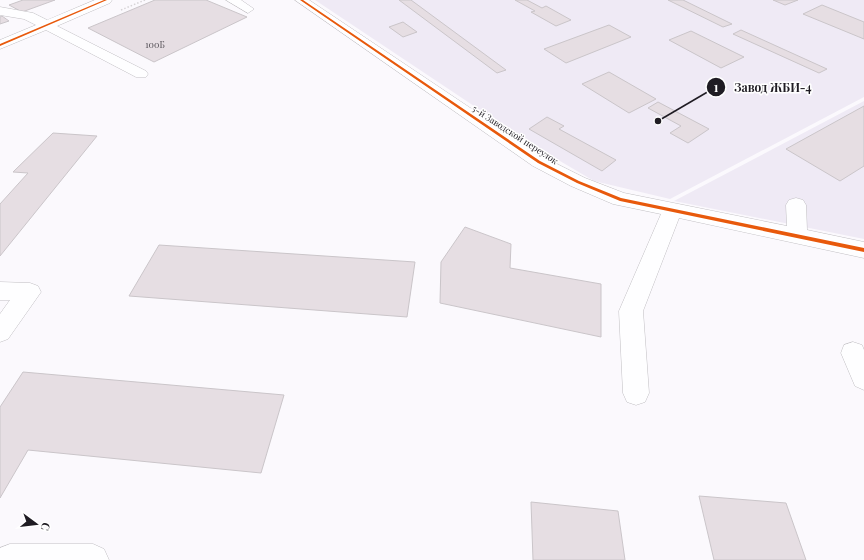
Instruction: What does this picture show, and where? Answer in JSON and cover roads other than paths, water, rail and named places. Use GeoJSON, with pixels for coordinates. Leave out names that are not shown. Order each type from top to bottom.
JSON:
{"type":"FeatureCollection","features":[{"type":"Feature","properties":{"kind":"street"},"geometry":{"type":"LineString","coordinates":[[0,45],[106,0]]}},
{"type":"Feature","properties":{"kind":"street"},"geometry":{"type":"LineString","coordinates":[[232,0],[248,9]]}},
{"type":"Feature","properties":{"kind":"street","name":"5-й Заводской переулок"},"geometry":{"type":"LineString","coordinates":[[301,0],[539,162],[578,182],[620,199],[864,250]]}},
{"type":"Feature","properties":{"kind":"street"},"geometry":{"type":"LineString","coordinates":[[0,11],[28,16],[141,74]]}},
{"type":"Feature","properties":{"kind":"street"},"geometry":{"type":"LineString","coordinates":[[796,205],[797,236]]}},
{"type":"Feature","properties":{"kind":"street"},"geometry":{"type":"LineString","coordinates":[[636,393],[631,311],[673,209]]}},
{"type":"Feature","properties":{"kind":"street"},"geometry":{"type":"LineString","coordinates":[[0,290],[30,292],[0,332]]}},
{"type":"Feature","properties":{"kind":"street"},"geometry":{"type":"LineString","coordinates":[[853,353],[864,378]]}},
{"type":"Feature","properties":{"kind":"street"},"geometry":{"type":"LineString","coordinates":[[10,560],[93,560]]}},
{"type":"Feature","properties":{"kind":"place","name":"Завод ЖБИ-4"},"geometry":{"type":"Point","coordinates":[658,121]}}]}
